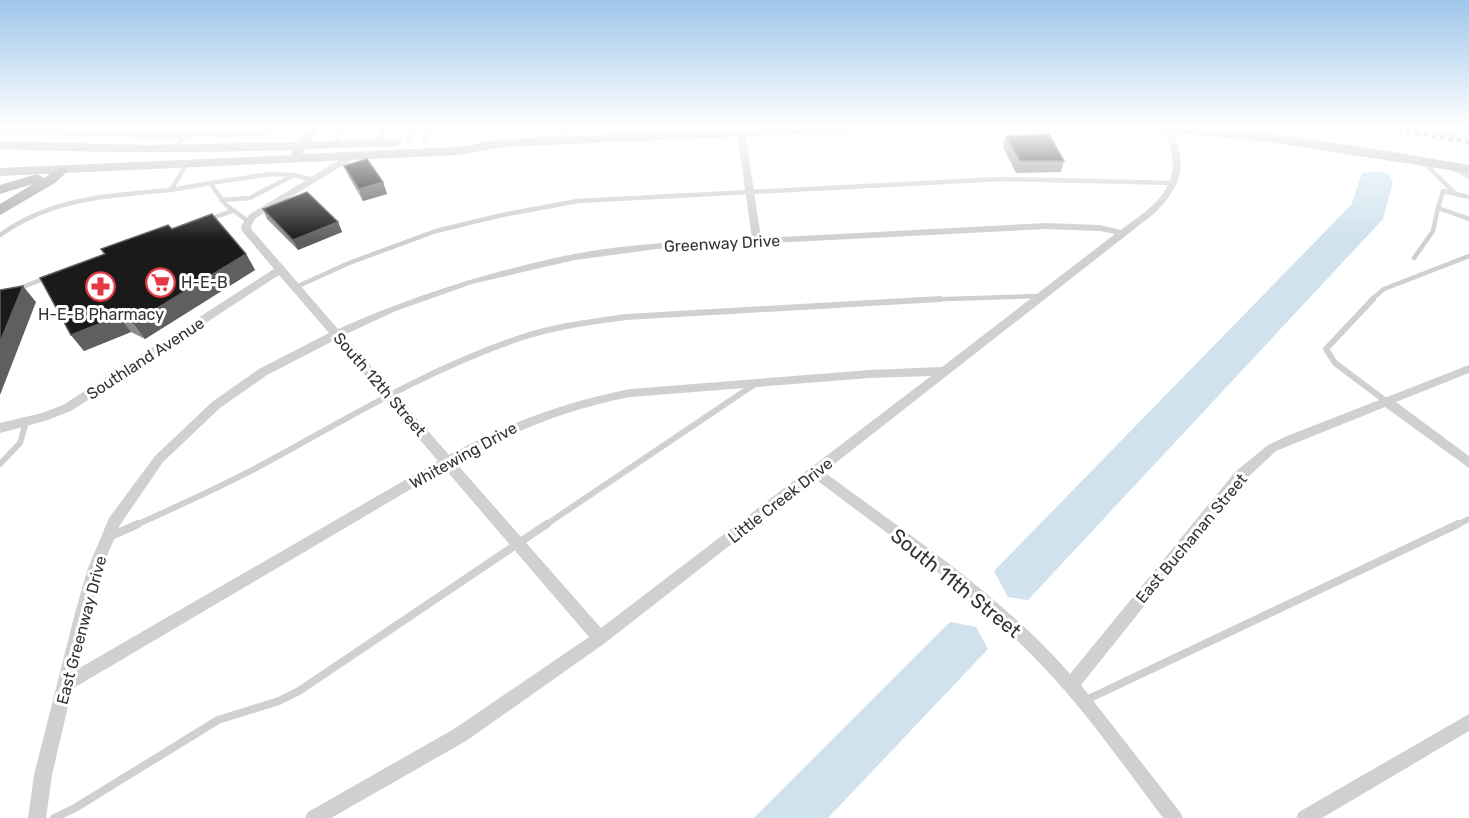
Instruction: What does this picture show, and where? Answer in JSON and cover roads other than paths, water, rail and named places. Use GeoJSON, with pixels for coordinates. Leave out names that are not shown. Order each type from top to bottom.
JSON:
{"type":"FeatureCollection","features":[{"type":"Feature","properties":{"kind":"main road"},"geometry":{"type":"LineString","coordinates":[[0,210],[50,180],[68,164]]}},
{"type":"Feature","properties":{"kind":"main road"},"geometry":{"type":"LineString","coordinates":[[0,172],[204,164]]}},
{"type":"Feature","properties":{"kind":"main road"},"geometry":{"type":"LineString","coordinates":[[1440,164],[1469,169]]}},
{"type":"Feature","properties":{"kind":"main road"},"geometry":{"type":"LineString","coordinates":[[0,190],[62,170]]}},
{"type":"Feature","properties":{"kind":"street"},"geometry":{"type":"LineString","coordinates":[[248,221],[339,164]]}},
{"type":"Feature","properties":{"kind":"street"},"geometry":{"type":"LineString","coordinates":[[746,164],[757,242]]}},
{"type":"Feature","properties":{"kind":"street"},"geometry":{"type":"LineString","coordinates":[[1174,183],[1178,164]]}},
{"type":"Feature","properties":{"kind":"street"},"geometry":{"type":"LineString","coordinates":[[1450,166],[1469,176]]}},
{"type":"Feature","properties":{"kind":"street","name":"Little Creek Drive"},"geometry":{"type":"LineString","coordinates":[[314,818],[460,735],[600,638],[816,473],[1161,202],[1174,183]]}},
{"type":"Feature","properties":{"kind":"street","name":"South 12th Street"},"geometry":{"type":"LineString","coordinates":[[248,221],[247,231],[600,638]]}},
{"type":"Feature","properties":{"kind":"street","name":"Greenway Drive"},"geometry":{"type":"LineString","coordinates":[[337,333],[403,305],[469,282],[532,265],[616,250],[1046,226],[1100,228],[1120,233]]}},
{"type":"Feature","properties":{"kind":"street","name":"Southland Avenue"},"geometry":{"type":"LineString","coordinates":[[0,428],[67,408],[281,269]]}},
{"type":"Feature","properties":{"kind":"street","name":"East Greenway Drive"},"geometry":{"type":"LineString","coordinates":[[37,818],[43,775],[88,590],[114,522],[142,479],[159,459],[216,405],[263,372],[337,333]]}},
{"type":"Feature","properties":{"kind":"street","name":"East Buchanan Street"},"geometry":{"type":"LineString","coordinates":[[1071,685],[1240,476],[1272,448],[1469,369]]}},
{"type":"Feature","properties":{"kind":"street","name":"Whitewing Drive"},"geometry":{"type":"LineString","coordinates":[[66,684],[494,435],[536,417],[604,396],[758,382],[944,371]]}},
{"type":"Feature","properties":{"kind":"street"},"geometry":{"type":"LineString","coordinates":[[1387,402],[1469,463]]}},
{"type":"Feature","properties":{"kind":"street","name":"South 11th Street"},"geometry":{"type":"LineString","coordinates":[[816,473],[988,604],[1018,631],[1071,685],[1174,818]]}},
{"type":"Feature","properties":{"kind":"street"},"geometry":{"type":"LineString","coordinates":[[1305,818],[1469,722]]}},
{"type":"Feature","properties":{"kind":"lane"},"geometry":{"type":"LineString","coordinates":[[1425,164],[1456,194]]}},
{"type":"Feature","properties":{"kind":"lane"},"geometry":{"type":"LineString","coordinates":[[171,190],[186,165]]}},
{"type":"Feature","properties":{"kind":"lane"},"geometry":{"type":"LineString","coordinates":[[221,200],[250,198],[294,175]]}},
{"type":"Feature","properties":{"kind":"lane"},"geometry":{"type":"LineString","coordinates":[[0,235],[31,216],[64,204],[258,178],[294,175],[314,180]]}},
{"type":"Feature","properties":{"kind":"lane"},"geometry":{"type":"LineString","coordinates":[[296,286],[349,263],[436,231],[502,215],[579,201],[1001,179],[1174,183]]}},
{"type":"Feature","properties":{"kind":"lane"},"geometry":{"type":"LineString","coordinates":[[210,183],[232,212],[248,221]]}},
{"type":"Feature","properties":{"kind":"lane"},"geometry":{"type":"LineString","coordinates":[[250,198],[254,188]]}},
{"type":"Feature","properties":{"kind":"lane"},"geometry":{"type":"LineString","coordinates":[[232,199],[236,190]]}},
{"type":"Feature","properties":{"kind":"lane"},"geometry":{"type":"LineString","coordinates":[[1414,258],[1433,231],[1443,191],[1469,197]]}},
{"type":"Feature","properties":{"kind":"lane"},"geometry":{"type":"LineString","coordinates":[[1437,208],[1469,219]]}},
{"type":"Feature","properties":{"kind":"lane"},"geometry":{"type":"LineString","coordinates":[[204,221],[232,212]]}},
{"type":"Feature","properties":{"kind":"lane"},"geometry":{"type":"LineString","coordinates":[[1387,402],[1335,363],[1326,349],[1384,289],[1469,256]]}},
{"type":"Feature","properties":{"kind":"lane"},"geometry":{"type":"LineString","coordinates":[[9,292],[54,275]]}},
{"type":"Feature","properties":{"kind":"lane"},"geometry":{"type":"LineString","coordinates":[[107,538],[256,468],[388,394],[449,363],[484,349],[593,320],[941,299],[1040,296]]}},
{"type":"Feature","properties":{"kind":"lane"},"geometry":{"type":"LineString","coordinates":[[54,818],[75,808],[218,720],[279,701],[299,691],[758,382]]}},
{"type":"Feature","properties":{"kind":"lane"},"geometry":{"type":"LineString","coordinates":[[0,465],[20,443],[26,422]]}},
{"type":"Feature","properties":{"kind":"lane"},"geometry":{"type":"LineString","coordinates":[[1084,701],[1469,519]]}},
{"type":"Feature","properties":{"kind":"water"},"geometry":{"type":"Polygon","coordinates":[[[1380,171],[1389,174],[1393,182],[1383,219],[1028,600],[1008,597],[994,571],[1351,205],[1362,173],[1380,171]]]}},
{"type":"Feature","properties":{"kind":"water"},"geometry":{"type":"Polygon","coordinates":[[[950,622],[976,627],[988,649],[828,818],[754,818],[950,622]]]}},
{"type":"Feature","properties":{"kind":"place","name":"H-E-B"},"geometry":{"type":"Point","coordinates":[160,282]}},
{"type":"Feature","properties":{"kind":"place","name":"H-E-B Pharmacy"},"geometry":{"type":"Point","coordinates":[101,286]}}]}
